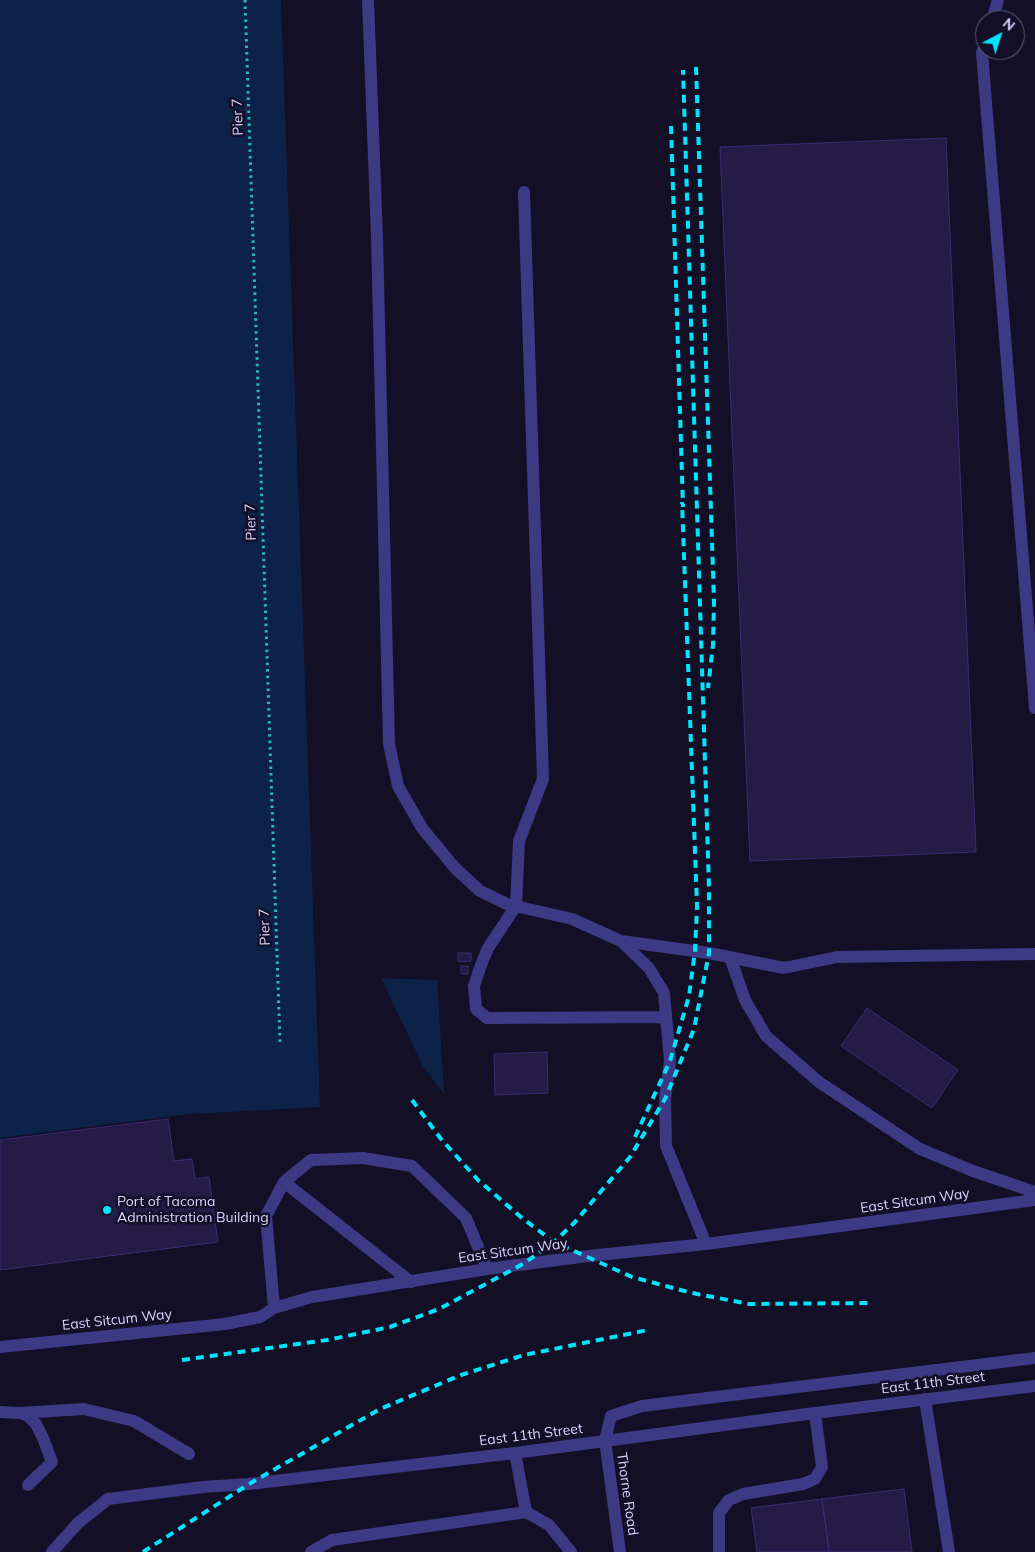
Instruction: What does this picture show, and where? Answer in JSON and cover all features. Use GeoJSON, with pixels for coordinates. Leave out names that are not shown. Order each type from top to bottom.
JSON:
{"type":"FeatureCollection","features":[{"type":"Feature","properties":{"kind":"street"},"geometry":{"type":"LineString","coordinates":[[368,0],[376,228],[389,744],[398,786],[422,828],[455,868],[480,891],[507,904],[572,919],[621,941],[709,952],[784,968],[837,957],[1035,954]]}},
{"type":"Feature","properties":{"kind":"street"},"geometry":{"type":"LineString","coordinates":[[983,60],[1031,618],[1035,708]]}},
{"type":"Feature","properties":{"kind":"street"},"geometry":{"type":"LineString","coordinates":[[524,192],[543,779],[519,841],[516,906],[488,948],[474,986],[476,1009],[487,1018],[666,1018]]}},
{"type":"Feature","properties":{"kind":"street"},"geometry":{"type":"LineString","coordinates":[[621,941],[649,968],[664,992],[670,1061],[665,1099],[666,1146],[706,1244]]}},
{"type":"Feature","properties":{"kind":"street"},"geometry":{"type":"LineString","coordinates":[[730,957],[745,1000],[766,1036],[819,1082],[920,1149],[973,1171],[1035,1192]]}},
{"type":"Feature","properties":{"kind":"street"},"geometry":{"type":"LineString","coordinates":[[274,1308],[266,1216],[284,1182],[310,1160],[363,1158],[412,1166],[466,1218],[487,1269]]}},
{"type":"Feature","properties":{"kind":"street"},"geometry":{"type":"LineString","coordinates":[[284,1182],[411,1282]]}},
{"type":"Feature","properties":{"kind":"street","name":"East Sitcum Way"},"geometry":{"type":"LineString","coordinates":[[0,1346],[225,1324],[260,1317],[274,1308],[312,1297],[487,1269],[706,1244],[1035,1200]]}},
{"type":"Feature","properties":{"kind":"street"},"geometry":{"type":"LineString","coordinates":[[605,1440],[611,1416],[642,1406],[1035,1358]]}},
{"type":"Feature","properties":{"kind":"street","name":"East 11th Street"},"geometry":{"type":"LineString","coordinates":[[52,1552],[78,1523],[108,1499],[515,1453],[1035,1386]]}},
{"type":"Feature","properties":{"kind":"street"},"geometry":{"type":"LineString","coordinates":[[925,1399],[949,1552]]}},
{"type":"Feature","properties":{"kind":"street"},"geometry":{"type":"LineString","coordinates":[[0,1412],[20,1413],[84,1409],[134,1421],[189,1454]]}},
{"type":"Feature","properties":{"kind":"street"},"geometry":{"type":"LineString","coordinates":[[20,1413],[28,1416],[36,1424],[52,1462],[28,1485]]}},
{"type":"Feature","properties":{"kind":"street"},"geometry":{"type":"LineString","coordinates":[[720,1552],[719,1513],[729,1500],[743,1494],[803,1484],[815,1479],[822,1467],[814,1413]]}},
{"type":"Feature","properties":{"kind":"street","name":"Thorne Road"},"geometry":{"type":"LineString","coordinates":[[605,1440],[620,1552]]}},
{"type":"Feature","properties":{"kind":"street"},"geometry":{"type":"LineString","coordinates":[[515,1453],[526,1512]]}},
{"type":"Feature","properties":{"kind":"street"},"geometry":{"type":"LineString","coordinates":[[311,1552],[332,1540],[526,1512],[549,1525],[571,1552]]}},
{"type":"Feature","properties":{"kind":"path","name":"Pier 7"},"geometry":{"type":"LineString","coordinates":[[245,0],[280,1043]]}},
{"type":"Feature","properties":{"kind":"water"},"geometry":{"type":"Polygon","coordinates":[[[0,0],[281,0],[320,1107],[189,1114],[0,1138],[0,0]]]}},
{"type":"Feature","properties":{"kind":"water"},"geometry":{"type":"Polygon","coordinates":[[[381,978],[437,980],[444,1094],[423,1066],[381,978]]]}},
{"type":"Feature","properties":{"kind":"building"},"geometry":{"type":"Polygon","coordinates":[[[946,138],[976,852],[750,861],[720,147],[946,138]]]}},
{"type":"Feature","properties":{"kind":"building"},"geometry":{"type":"Polygon","coordinates":[[[458,953],[471,953],[471,961],[458,962],[458,953]]]}},
{"type":"Feature","properties":{"kind":"building"},"geometry":{"type":"Polygon","coordinates":[[[461,966],[468,966],[468,974],[461,974],[461,966]]]}},
{"type":"Feature","properties":{"kind":"building"},"geometry":{"type":"Polygon","coordinates":[[[867,1008],[958,1070],[932,1108],[841,1046],[867,1008]]]}},
{"type":"Feature","properties":{"kind":"building"},"geometry":{"type":"Polygon","coordinates":[[[547,1052],[548,1093],[495,1095],[494,1054],[547,1052]]]}},
{"type":"Feature","properties":{"kind":"building","name":"Port of Tacoma Administration Building"},"geometry":{"type":"Polygon","coordinates":[[[168,1119],[174,1161],[192,1159],[195,1179],[209,1177],[218,1242],[0,1270],[0,1140],[168,1119]]]}},
{"type":"Feature","properties":{"kind":"building"},"geometry":{"type":"Polygon","coordinates":[[[904,1489],[912,1552],[829,1552],[822,1499],[904,1489]]]}},
{"type":"Feature","properties":{"kind":"building"},"geometry":{"type":"Polygon","coordinates":[[[822,1499],[829,1552],[757,1552],[751,1508],[822,1499]]]}},
{"type":"Feature","properties":{"kind":"railway"},"geometry":{"type":"LineString","coordinates":[[696,67],[714,601],[713,645],[708,688]]}},
{"type":"Feature","properties":{"kind":"railway"},"geometry":{"type":"LineString","coordinates":[[182,1360],[327,1340],[390,1327],[439,1309],[523,1264],[554,1242],[575,1222],[630,1157],[665,1099],[694,1029],[709,953],[709,888],[683,70]]}},
{"type":"Feature","properties":{"kind":"railway"},"geometry":{"type":"LineString","coordinates":[[671,126],[683,507]]}},
{"type":"Feature","properties":{"kind":"railway"},"geometry":{"type":"LineString","coordinates":[[635,1137],[670,1061],[689,996],[695,951],[697,906],[682,502]]}},
{"type":"Feature","properties":{"kind":"railway"},"geometry":{"type":"LineString","coordinates":[[412,1100],[441,1139],[478,1180],[522,1218],[554,1242],[632,1277],[692,1293],[749,1304],[869,1303]]}},
{"type":"Feature","properties":{"kind":"railway"},"geometry":{"type":"LineString","coordinates":[[143,1552],[249,1484],[380,1409],[461,1375],[524,1355],[648,1330]]}},
{"type":"Feature","properties":{"kind":"place","name":"Port of Tacoma Administration Building"},"geometry":{"type":"Point","coordinates":[107,1210]}}]}
